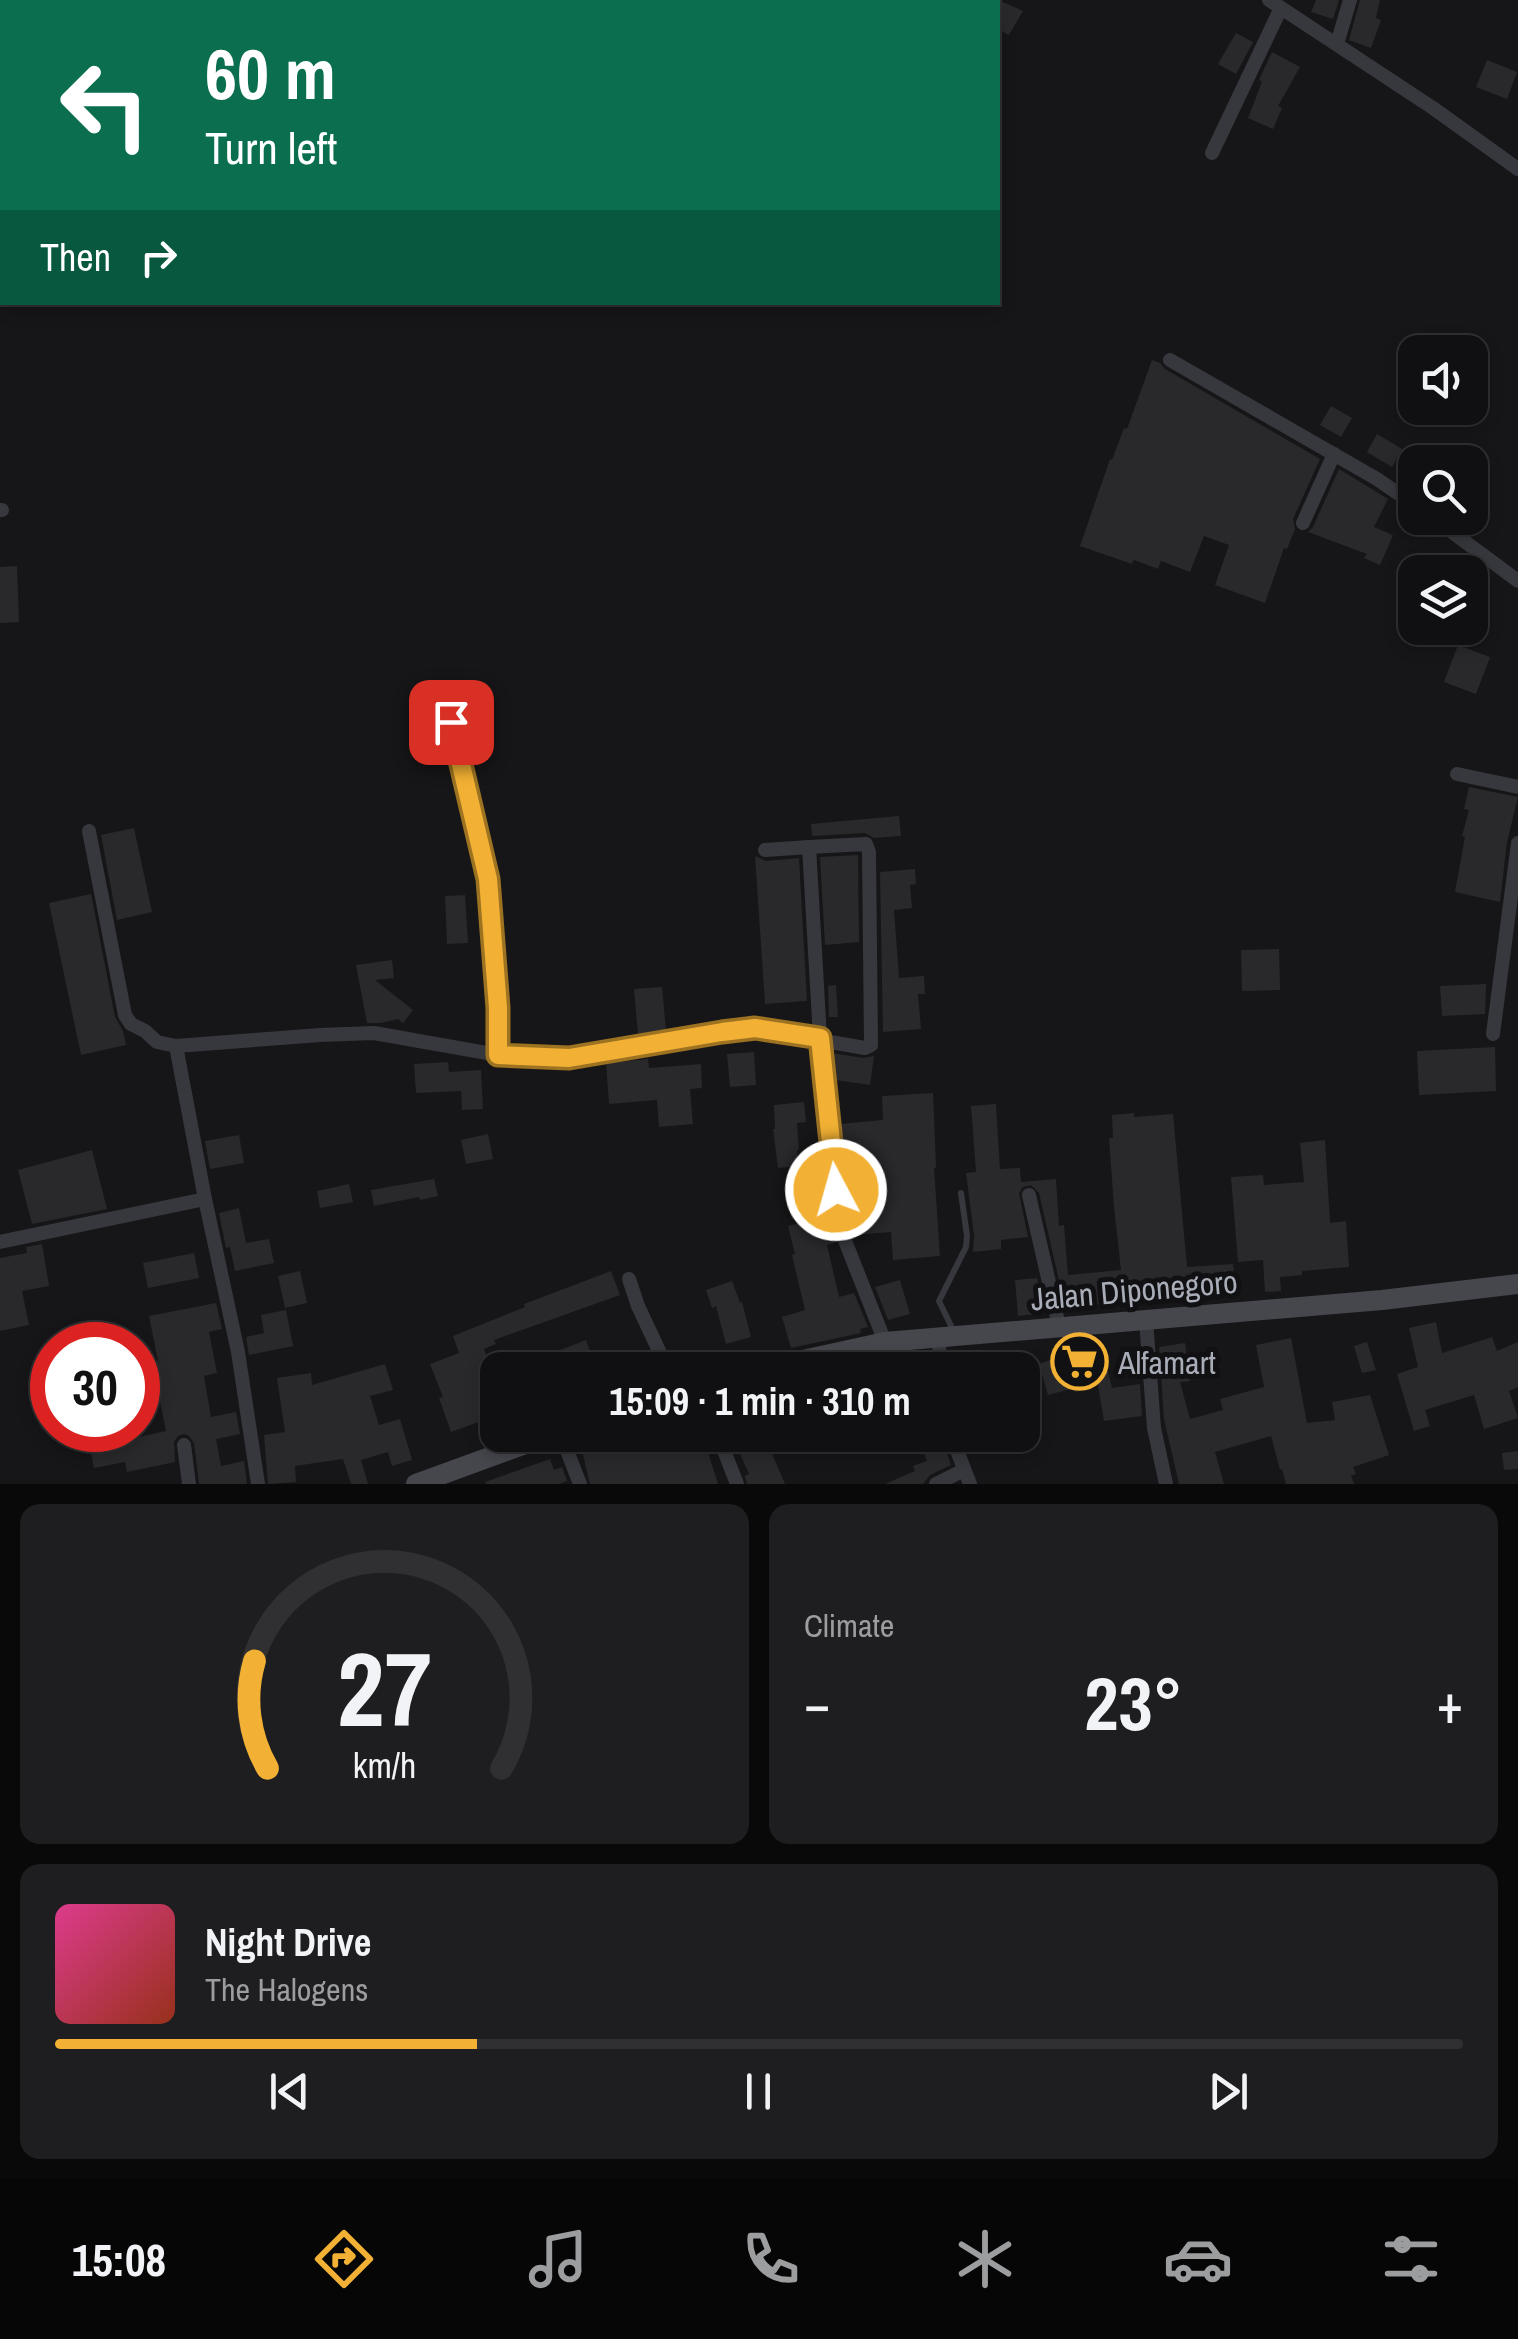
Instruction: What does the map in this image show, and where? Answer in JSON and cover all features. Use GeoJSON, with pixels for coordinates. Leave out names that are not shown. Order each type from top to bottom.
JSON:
{"type":"FeatureCollection","features":[{"type":"Feature","properties":{"kind":"street"},"geometry":{"type":"LineString","coordinates":[[1338,44],[1350,0]]}},
{"type":"Feature","properties":{"kind":"street"},"geometry":{"type":"LineString","coordinates":[[1212,153],[1276,3],[1518,169]]}},
{"type":"Feature","properties":{"kind":"street"},"geometry":{"type":"LineString","coordinates":[[1170,360],[1398,493]]}},
{"type":"Feature","properties":{"kind":"street"},"geometry":{"type":"LineString","coordinates":[[1302,523],[1334,454]]}},
{"type":"Feature","properties":{"kind":"street"},"geometry":{"type":"LineString","coordinates":[[1456,535],[1518,581]]}},
{"type":"Feature","properties":{"kind":"street"},"geometry":{"type":"LineString","coordinates":[[451,722],[488,879],[498,1055]]}},
{"type":"Feature","properties":{"kind":"street"},"geometry":{"type":"LineString","coordinates":[[1456,774],[1518,786]]}},
{"type":"Feature","properties":{"kind":"street"},"geometry":{"type":"LineString","coordinates":[[89,831],[125,1015],[156,1042],[176,1046],[374,1033],[498,1055],[569,1058],[755,1028],[865,1048],[871,1045],[866,844],[765,850]]}},
{"type":"Feature","properties":{"kind":"street"},"geometry":{"type":"LineString","coordinates":[[1493,1034],[1518,843]]}},
{"type":"Feature","properties":{"kind":"street"},"geometry":{"type":"LineString","coordinates":[[809,847],[820,1038],[840,1228],[885,1342]]}},
{"type":"Feature","properties":{"kind":"street"},"geometry":{"type":"LineString","coordinates":[[176,1046],[238,1352],[258,1484]]}},
{"type":"Feature","properties":{"kind":"street"},"geometry":{"type":"LineString","coordinates":[[1029,1195],[1059,1326]]}},
{"type":"Feature","properties":{"kind":"street"},"geometry":{"type":"LineString","coordinates":[[0,1242],[205,1199]]}},
{"type":"Feature","properties":{"kind":"street"},"geometry":{"type":"LineString","coordinates":[[629,1279],[660,1352]]}},
{"type":"Feature","properties":{"kind":"street","name":"Jalan Diponegoro"},"geometry":{"type":"LineString","coordinates":[[840,1352],[885,1342],[1382,1300],[1518,1284]]}},
{"type":"Feature","properties":{"kind":"street"},"geometry":{"type":"LineString","coordinates":[[1146,1320],[1154,1428],[1166,1484]]}},
{"type":"Feature","properties":{"kind":"street"},"geometry":{"type":"LineString","coordinates":[[943,1352],[948,1336]]}},
{"type":"Feature","properties":{"kind":"street"},"geometry":{"type":"LineString","coordinates":[[184,1445],[189,1484]]}},
{"type":"Feature","properties":{"kind":"street"},"geometry":{"type":"LineString","coordinates":[[416,1484],[462,1476],[512,1452]]}},
{"type":"Feature","properties":{"kind":"street"},"geometry":{"type":"LineString","coordinates":[[567,1452],[580,1484]]}},
{"type":"Feature","properties":{"kind":"street"},"geometry":{"type":"LineString","coordinates":[[725,1452],[737,1484]]}},
{"type":"Feature","properties":{"kind":"street"},"geometry":{"type":"LineString","coordinates":[[936,1484],[967,1477],[957,1452]]}},
{"type":"Feature","properties":{"kind":"lane"},"geometry":{"type":"LineString","coordinates":[[948,1336],[939,1301],[966,1247],[961,1192]]}},
{"type":"Feature","properties":{"kind":"building"},"geometry":{"type":"Polygon","coordinates":[[[1316,0],[1339,0],[1333,19],[1311,12],[1316,0]]]}},
{"type":"Feature","properties":{"kind":"building"},"geometry":{"type":"Polygon","coordinates":[[[1360,0],[1380,0],[1376,18],[1381,20],[1371,48],[1349,40],[1360,0]]]}},
{"type":"Feature","properties":{"kind":"building"},"geometry":{"type":"Polygon","coordinates":[[[1000,1],[1023,11],[1009,35],[1000,30],[1000,1]]]}},
{"type":"Feature","properties":{"kind":"building"},"geometry":{"type":"Polygon","coordinates":[[[1236,33],[1253,42],[1236,74],[1218,64],[1236,33]]]}},
{"type":"Feature","properties":{"kind":"building"},"geometry":{"type":"Polygon","coordinates":[[[1272,52],[1300,67],[1278,106],[1282,108],[1273,129],[1248,118],[1272,52]]]}},
{"type":"Feature","properties":{"kind":"building"},"geometry":{"type":"Polygon","coordinates":[[[1487,60],[1517,72],[1507,99],[1476,87],[1487,60]]]}},
{"type":"Feature","properties":{"kind":"building"},"geometry":{"type":"Polygon","coordinates":[[[1152,360],[1320,459],[1293,519],[1295,529],[1287,549],[1284,548],[1265,603],[1215,585],[1229,545],[1204,536],[1190,572],[1161,561],[1158,569],[1134,560],[1132,564],[1080,546],[1110,459],[1124,428],[1127,429],[1152,360]]]}},
{"type":"Feature","properties":{"kind":"building"},"geometry":{"type":"Polygon","coordinates":[[[1331,406],[1352,418],[1341,437],[1320,425],[1331,406]]]}},
{"type":"Feature","properties":{"kind":"building"},"geometry":{"type":"Polygon","coordinates":[[[1377,434],[1398,447],[1392,467],[1367,452],[1377,434]]]}},
{"type":"Feature","properties":{"kind":"building"},"geometry":{"type":"Polygon","coordinates":[[[1339,469],[1388,499],[1374,527],[1393,535],[1380,565],[1364,558],[1367,554],[1308,532],[1339,469]]]}},
{"type":"Feature","properties":{"kind":"building"},"geometry":{"type":"Polygon","coordinates":[[[17,566],[19,622],[0,623],[0,567],[17,566]]]}},
{"type":"Feature","properties":{"kind":"building"},"geometry":{"type":"Polygon","coordinates":[[[1458,645],[1490,657],[1476,694],[1444,682],[1458,645]]]}},
{"type":"Feature","properties":{"kind":"building"},"geometry":{"type":"Polygon","coordinates":[[[1469,787],[1518,797],[1507,842],[1500,902],[1455,892],[1469,810],[1464,809],[1469,787]]]}},
{"type":"Feature","properties":{"kind":"building"},"geometry":{"type":"Polygon","coordinates":[[[899,816],[901,836],[812,836],[811,824],[899,816]]]}},
{"type":"Feature","properties":{"kind":"building"},"geometry":{"type":"Polygon","coordinates":[[[134,828],[152,912],[117,920],[101,835],[134,828]]]}},
{"type":"Feature","properties":{"kind":"building"},"geometry":{"type":"Polygon","coordinates":[[[858,855],[859,942],[825,945],[820,857],[858,855]]]}},
{"type":"Feature","properties":{"kind":"building"},"geometry":{"type":"Polygon","coordinates":[[[755,856],[766,861],[799,858],[807,1001],[765,1004],[755,856]]]}},
{"type":"Feature","properties":{"kind":"building"},"geometry":{"type":"Polygon","coordinates":[[[915,869],[916,884],[910,885],[912,908],[894,910],[899,978],[924,976],[925,994],[918,994],[921,1029],[883,1032],[880,872],[915,869]]]}},
{"type":"Feature","properties":{"kind":"building"},"geometry":{"type":"Polygon","coordinates":[[[91,894],[115,1017],[126,1045],[81,1055],[49,903],[91,894]]]}},
{"type":"Feature","properties":{"kind":"building"},"geometry":{"type":"Polygon","coordinates":[[[465,895],[468,943],[447,944],[445,896],[465,895]]]}},
{"type":"Feature","properties":{"kind":"building"},"geometry":{"type":"Polygon","coordinates":[[[1279,949],[1280,990],[1242,991],[1241,950],[1279,949]]]}},
{"type":"Feature","properties":{"kind":"building"},"geometry":{"type":"Polygon","coordinates":[[[392,960],[394,978],[375,980],[413,1010],[403,1023],[398,1019],[367,1023],[356,965],[392,960]]]}},
{"type":"Feature","properties":{"kind":"building"},"geometry":{"type":"Polygon","coordinates":[[[1486,984],[1485,1014],[1442,1016],[1440,986],[1486,984]]]}},
{"type":"Feature","properties":{"kind":"building"},"geometry":{"type":"Polygon","coordinates":[[[836,985],[838,1017],[829,1017],[828,986],[836,985]]]}},
{"type":"Feature","properties":{"kind":"building"},"geometry":{"type":"Polygon","coordinates":[[[662,987],[666,1030],[638,1034],[634,989],[662,987]]]}},
{"type":"Feature","properties":{"kind":"building"},"geometry":{"type":"Polygon","coordinates":[[[1495,1047],[1496,1091],[1419,1095],[1417,1051],[1495,1047]]]}},
{"type":"Feature","properties":{"kind":"building"},"geometry":{"type":"Polygon","coordinates":[[[754,1052],[756,1085],[730,1087],[727,1054],[754,1052]]]}},
{"type":"Feature","properties":{"kind":"building"},"geometry":{"type":"Polygon","coordinates":[[[832,1053],[874,1056],[870,1085],[835,1080],[832,1053]]]}},
{"type":"Feature","properties":{"kind":"building"},"geometry":{"type":"Polygon","coordinates":[[[648,1059],[649,1068],[701,1064],[702,1088],[690,1089],[693,1124],[659,1127],[657,1100],[609,1104],[606,1063],[648,1059]]]}},
{"type":"Feature","properties":{"kind":"building"},"geometry":{"type":"Polygon","coordinates":[[[448,1062],[449,1072],[481,1070],[483,1109],[462,1110],[461,1091],[416,1093],[414,1064],[448,1062]]]}},
{"type":"Feature","properties":{"kind":"building"},"geometry":{"type":"Polygon","coordinates":[[[933,1093],[940,1256],[893,1260],[891,1232],[854,1235],[850,1225],[840,1124],[883,1120],[882,1096],[933,1093]]]}},
{"type":"Feature","properties":{"kind":"building"},"geometry":{"type":"Polygon","coordinates":[[[804,1102],[806,1122],[797,1123],[798,1166],[778,1168],[774,1105],[804,1102]]]}},
{"type":"Feature","properties":{"kind":"building"},"geometry":{"type":"Polygon","coordinates":[[[996,1104],[1000,1169],[1020,1168],[1021,1182],[1056,1179],[1068,1275],[1121,1270],[1109,1138],[1113,1138],[1112,1115],[1173,1114],[1187,1267],[1233,1264],[1235,1288],[1192,1294],[1192,1282],[1148,1286],[1120,1290],[1121,1303],[1066,1311],[1039,1193],[1031,1185],[1019,1193],[1028,1237],[1001,1240],[1001,1249],[973,1252],[966,1173],[976,1172],[971,1106],[996,1104]]]}},
{"type":"Feature","properties":{"kind":"building"},"geometry":{"type":"Polygon","coordinates":[[[488,1134],[493,1159],[466,1164],[461,1140],[488,1134]]]}},
{"type":"Feature","properties":{"kind":"building"},"geometry":{"type":"Polygon","coordinates":[[[239,1135],[244,1163],[210,1169],[205,1141],[239,1135]]]}},
{"type":"Feature","properties":{"kind":"building"},"geometry":{"type":"Polygon","coordinates":[[[1325,1140],[1330,1223],[1346,1221],[1349,1267],[1280,1277],[1281,1291],[1265,1292],[1263,1260],[1238,1262],[1231,1177],[1263,1175],[1264,1185],[1304,1182],[1300,1143],[1325,1140]]]}},
{"type":"Feature","properties":{"kind":"building"},"geometry":{"type":"Polygon","coordinates":[[[92,1150],[107,1209],[32,1224],[18,1170],[92,1150]]]}},
{"type":"Feature","properties":{"kind":"building"},"geometry":{"type":"Polygon","coordinates":[[[434,1179],[438,1196],[374,1206],[371,1190],[434,1179]]]}},
{"type":"Feature","properties":{"kind":"building"},"geometry":{"type":"Polygon","coordinates":[[[349,1184],[353,1202],[320,1208],[317,1191],[349,1184]]]}},
{"type":"Feature","properties":{"kind":"building"},"geometry":{"type":"Polygon","coordinates":[[[239,1208],[246,1243],[269,1239],[274,1263],[235,1271],[219,1213],[239,1208]]]}},
{"type":"Feature","properties":{"kind":"building"},"geometry":{"type":"Polygon","coordinates":[[[828,1216],[834,1243],[827,1245],[839,1297],[854,1293],[868,1327],[860,1329],[861,1333],[791,1348],[782,1317],[805,1310],[788,1226],[828,1216]]]}},
{"type":"Feature","properties":{"kind":"building"},"geometry":{"type":"Polygon","coordinates":[[[42,1244],[49,1286],[22,1291],[29,1325],[0,1331],[0,1258],[27,1253],[26,1247],[42,1244]]]}},
{"type":"Feature","properties":{"kind":"building"},"geometry":{"type":"Polygon","coordinates":[[[194,1253],[199,1278],[148,1288],[143,1263],[194,1253]]]}},
{"type":"Feature","properties":{"kind":"building"},"geometry":{"type":"Polygon","coordinates":[[[300,1271],[307,1303],[285,1308],[278,1276],[300,1271]]]}},
{"type":"Feature","properties":{"kind":"building"},"geometry":{"type":"Polygon","coordinates":[[[611,1271],[620,1295],[494,1340],[496,1344],[480,1352],[480,1422],[451,1432],[430,1364],[459,1353],[453,1336],[525,1307],[524,1304],[611,1271]]]}},
{"type":"Feature","properties":{"kind":"building"},"geometry":{"type":"Polygon","coordinates":[[[1037,1278],[1045,1313],[1018,1316],[1015,1280],[1037,1278]]]}},
{"type":"Feature","properties":{"kind":"building"},"geometry":{"type":"Polygon","coordinates":[[[900,1280],[910,1314],[888,1320],[875,1287],[900,1280]]]}},
{"type":"Feature","properties":{"kind":"building"},"geometry":{"type":"Polygon","coordinates":[[[732,1281],[751,1337],[726,1344],[716,1306],[712,1308],[706,1290],[732,1281]]]}},
{"type":"Feature","properties":{"kind":"building"},"geometry":{"type":"Polygon","coordinates":[[[216,1303],[222,1329],[209,1332],[217,1373],[204,1376],[211,1417],[236,1412],[240,1434],[216,1439],[221,1466],[244,1461],[247,1484],[199,1484],[194,1443],[184,1434],[174,1442],[175,1462],[127,1472],[125,1462],[94,1468],[91,1452],[160,1452],[160,1432],[166,1431],[160,1401],[160,1322],[150,1322],[149,1316],[216,1303]]]}},
{"type":"Feature","properties":{"kind":"building"},"geometry":{"type":"Polygon","coordinates":[[[286,1310],[293,1346],[249,1355],[246,1337],[264,1333],[261,1315],[286,1310]]]}},
{"type":"Feature","properties":{"kind":"building"},"geometry":{"type":"Polygon","coordinates":[[[1436,1322],[1442,1353],[1492,1337],[1497,1351],[1518,1342],[1518,1387],[1509,1391],[1518,1418],[1484,1429],[1474,1395],[1425,1410],[1430,1426],[1414,1431],[1397,1374],[1418,1367],[1409,1328],[1436,1322]]]}},
{"type":"Feature","properties":{"kind":"building"},"geometry":{"type":"Polygon","coordinates":[[[1291,1338],[1307,1423],[1335,1420],[1332,1402],[1370,1395],[1389,1455],[1353,1467],[1354,1484],[1286,1484],[1271,1436],[1215,1452],[1224,1484],[1179,1484],[1164,1419],[1159,1347],[1185,1343],[1190,1381],[1180,1382],[1190,1419],[1223,1410],[1220,1399],[1264,1387],[1256,1345],[1291,1338]]]}},
{"type":"Feature","properties":{"kind":"building"},"geometry":{"type":"Polygon","coordinates":[[[586,1340],[590,1352],[556,1352],[586,1340]]]}},
{"type":"Feature","properties":{"kind":"building"},"geometry":{"type":"Polygon","coordinates":[[[1367,1342],[1376,1370],[1362,1373],[1354,1346],[1367,1342]]]}},
{"type":"Feature","properties":{"kind":"building"},"geometry":{"type":"Polygon","coordinates":[[[1078,1350],[1080,1358],[1103,1351],[1112,1388],[1140,1384],[1142,1416],[1104,1421],[1098,1385],[1048,1395],[1040,1364],[1078,1350]]]}},
{"type":"Feature","properties":{"kind":"building"},"geometry":{"type":"Polygon","coordinates":[[[385,1364],[393,1390],[370,1396],[379,1425],[400,1419],[412,1460],[392,1466],[388,1452],[361,1460],[368,1484],[351,1484],[343,1459],[295,1466],[296,1482],[268,1484],[264,1435],[285,1432],[277,1378],[311,1373],[312,1385],[385,1364]]]}},
{"type":"Feature","properties":{"kind":"building"},"geometry":{"type":"Polygon","coordinates":[[[1518,1451],[1518,1469],[1504,1470],[1502,1453],[1518,1451]]]}},
{"type":"Feature","properties":{"kind":"building"},"geometry":{"type":"Polygon","coordinates":[[[582,1452],[708,1452],[718,1484],[590,1484],[582,1452]]]}},
{"type":"Feature","properties":{"kind":"building"},"geometry":{"type":"Polygon","coordinates":[[[771,1452],[785,1484],[747,1484],[745,1476],[749,1474],[742,1453],[771,1452]]]}},
{"type":"Feature","properties":{"kind":"building"},"geometry":{"type":"Polygon","coordinates":[[[924,1452],[947,1452],[951,1465],[930,1475],[923,1484],[885,1484],[915,1471],[913,1466],[927,1461],[924,1452]]]}},
{"type":"Feature","properties":{"kind":"building"},"geometry":{"type":"Polygon","coordinates":[[[550,1459],[554,1470],[562,1467],[567,1481],[485,1482],[550,1459]]]}},
{"type":"Feature","properties":{"kind":"place","name":"Alfamart"},"geometry":{"type":"Point","coordinates":[1079,1362]}},
{"type":"Feature","properties":{"kind":"route"},"geometry":{"type":"LineString","coordinates":[[451,722],[488,879],[498,1055],[569,1058],[755,1028],[820,1038],[836,1190]]}}]}
